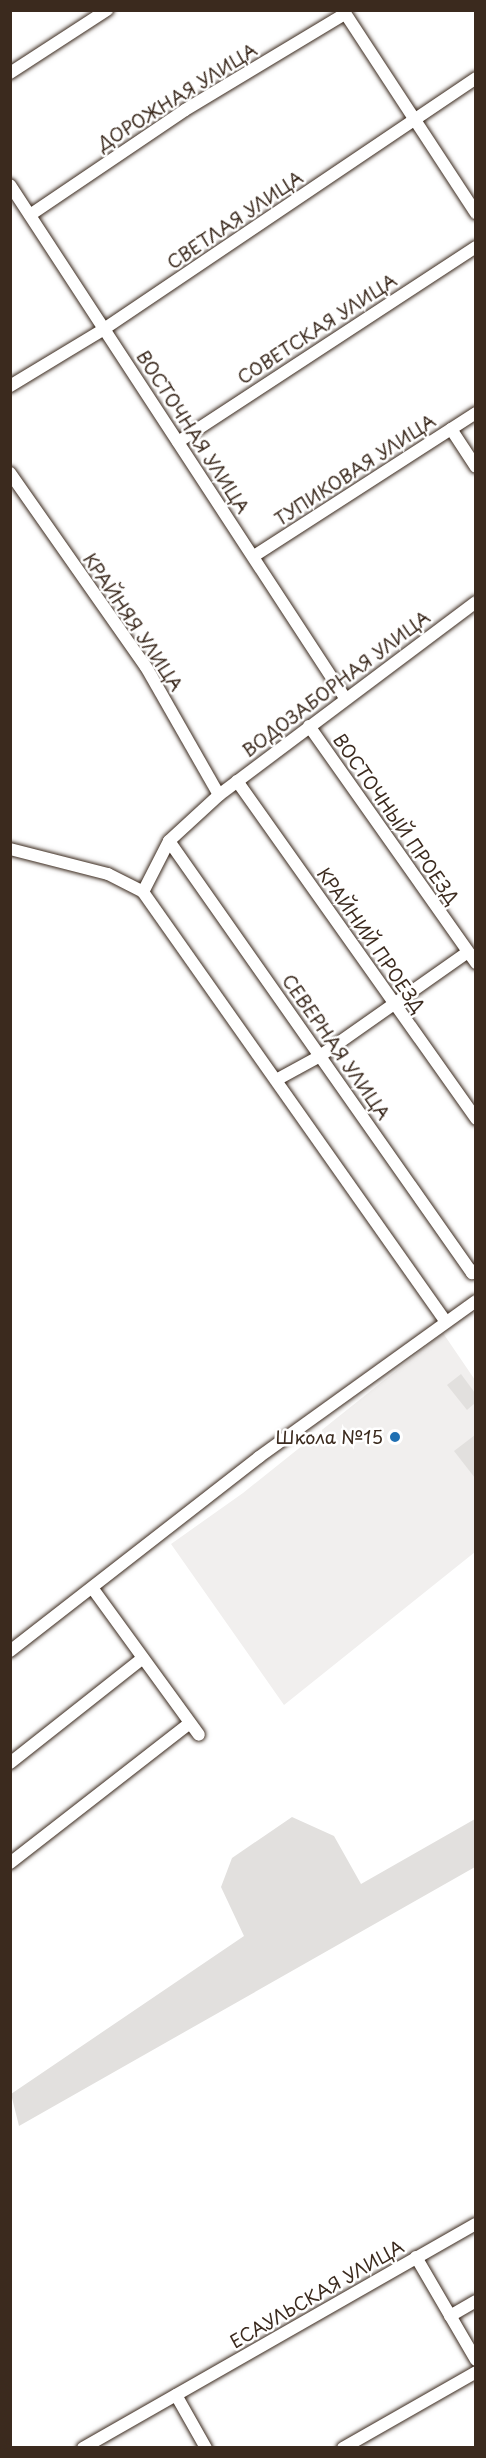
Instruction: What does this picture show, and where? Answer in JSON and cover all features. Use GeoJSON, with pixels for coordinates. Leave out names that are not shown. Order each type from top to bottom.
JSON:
{"type":"FeatureCollection","features":[{"type":"Feature","properties":{"kind":"street"},"geometry":{"type":"LineString","coordinates":[[10,73],[107,10]]}},
{"type":"Feature","properties":{"kind":"street"},"geometry":{"type":"LineString","coordinates":[[344,12],[476,213]]}},
{"type":"Feature","properties":{"kind":"street","name":"ДОРОЖНАЯ УЛИЦА"},"geometry":{"type":"LineString","coordinates":[[30,215],[185,110],[344,12]]}},
{"type":"Feature","properties":{"kind":"street","name":"СВЕТЛАЯ УЛИЦА"},"geometry":{"type":"LineString","coordinates":[[10,386],[104,329],[476,78]]}},
{"type":"Feature","properties":{"kind":"street","name":"ВОСТОЧНАЯ УЛИЦА"},"geometry":{"type":"LineString","coordinates":[[10,185],[345,698]]}},
{"type":"Feature","properties":{"kind":"street","name":"СОВЕТСКАЯ УЛИЦА"},"geometry":{"type":"LineString","coordinates":[[178,442],[476,247]]}},
{"type":"Feature","properties":{"kind":"street","name":"ТУПИКОВАЯ УЛИЦА"},"geometry":{"type":"LineString","coordinates":[[254,556],[476,413]]}},
{"type":"Feature","properties":{"kind":"street"},"geometry":{"type":"LineString","coordinates":[[451,429],[476,467]]}},
{"type":"Feature","properties":{"kind":"street","name":"КРАЙНЯЯ УЛИЦА"},"geometry":{"type":"LineString","coordinates":[[10,473],[146,667],[219,795]]}},
{"type":"Feature","properties":{"kind":"street","name":"ВОДОЗАБОРНАЯ УЛИЦА"},"geometry":{"type":"LineString","coordinates":[[169,841],[219,795],[345,698],[476,602]]}},
{"type":"Feature","properties":{"kind":"street","name":"ВОСТОЧНЫЙ ПРОЕЗД"},"geometry":{"type":"LineString","coordinates":[[309,726],[476,963]]}},
{"type":"Feature","properties":{"kind":"street","name":"КРАЙНИЙ ПРОЕЗД"},"geometry":{"type":"LineString","coordinates":[[237,781],[476,1119]]}},
{"type":"Feature","properties":{"kind":"street"},"geometry":{"type":"LineString","coordinates":[[144,892],[169,841]]}},
{"type":"Feature","properties":{"kind":"street","name":"СЕВЕРНАЯ УЛИЦА"},"geometry":{"type":"LineString","coordinates":[[169,841],[474,1272]]}},
{"type":"Feature","properties":{"kind":"street"},"geometry":{"type":"LineString","coordinates":[[10,849],[108,874],[144,892],[278,1079],[446,1322]]}},
{"type":"Feature","properties":{"kind":"street"},"geometry":{"type":"LineString","coordinates":[[278,1079],[321,1056],[468,952]]}},
{"type":"Feature","properties":{"kind":"street"},"geometry":{"type":"LineString","coordinates":[[10,1651],[93,1589],[157,1534],[289,1435],[476,1301]]}},
{"type":"Feature","properties":{"kind":"street"},"geometry":{"type":"LineString","coordinates":[[93,1589],[199,1735]]}},
{"type":"Feature","properties":{"kind":"street"},"geometry":{"type":"LineString","coordinates":[[10,1763],[143,1658]]}},
{"type":"Feature","properties":{"kind":"street"},"geometry":{"type":"LineString","coordinates":[[10,1863],[190,1723]]}},
{"type":"Feature","properties":{"kind":"street","name":"ЕСАУЛЬСКАЯ УЛИЦА"},"geometry":{"type":"LineString","coordinates":[[83,2448],[476,2224]]}},
{"type":"Feature","properties":{"kind":"street"},"geometry":{"type":"LineString","coordinates":[[416,2257],[476,2360]]}},
{"type":"Feature","properties":{"kind":"street"},"geometry":{"type":"LineString","coordinates":[[450,2316],[476,2301]]}},
{"type":"Feature","properties":{"kind":"street"},"geometry":{"type":"LineString","coordinates":[[343,2448],[476,2372]]}},
{"type":"Feature","properties":{"kind":"street"},"geometry":{"type":"LineString","coordinates":[[176,2395],[206,2448]]}},
{"type":"Feature","properties":{"kind":"shaded area","name":"Школа №15"},"geometry":{"type":"Polygon","coordinates":[[[443,1333],[475,1380],[475,1552],[284,1705],[171,1544],[243,1493],[443,1333]]]}},
{"type":"Feature","properties":{"kind":"shaded area"},"geometry":{"type":"Polygon","coordinates":[[[461,1374],[475,1393],[475,1403],[467,1410],[447,1385],[461,1374]]]}},
{"type":"Feature","properties":{"kind":"shaded area"},"geometry":{"type":"Polygon","coordinates":[[[475,1435],[475,1478],[454,1451],[475,1435]]]}},
{"type":"Feature","properties":{"kind":"shaded area"},"geometry":{"type":"Polygon","coordinates":[[[292,1817],[334,1836],[361,1884],[475,1819],[475,1867],[19,2126],[11,2094],[244,1936],[221,1887],[232,1858],[292,1817]]]}},
{"type":"Feature","properties":{"kind":"place","name":"Школа №15"},"geometry":{"type":"Point","coordinates":[395,1437]}}]}
